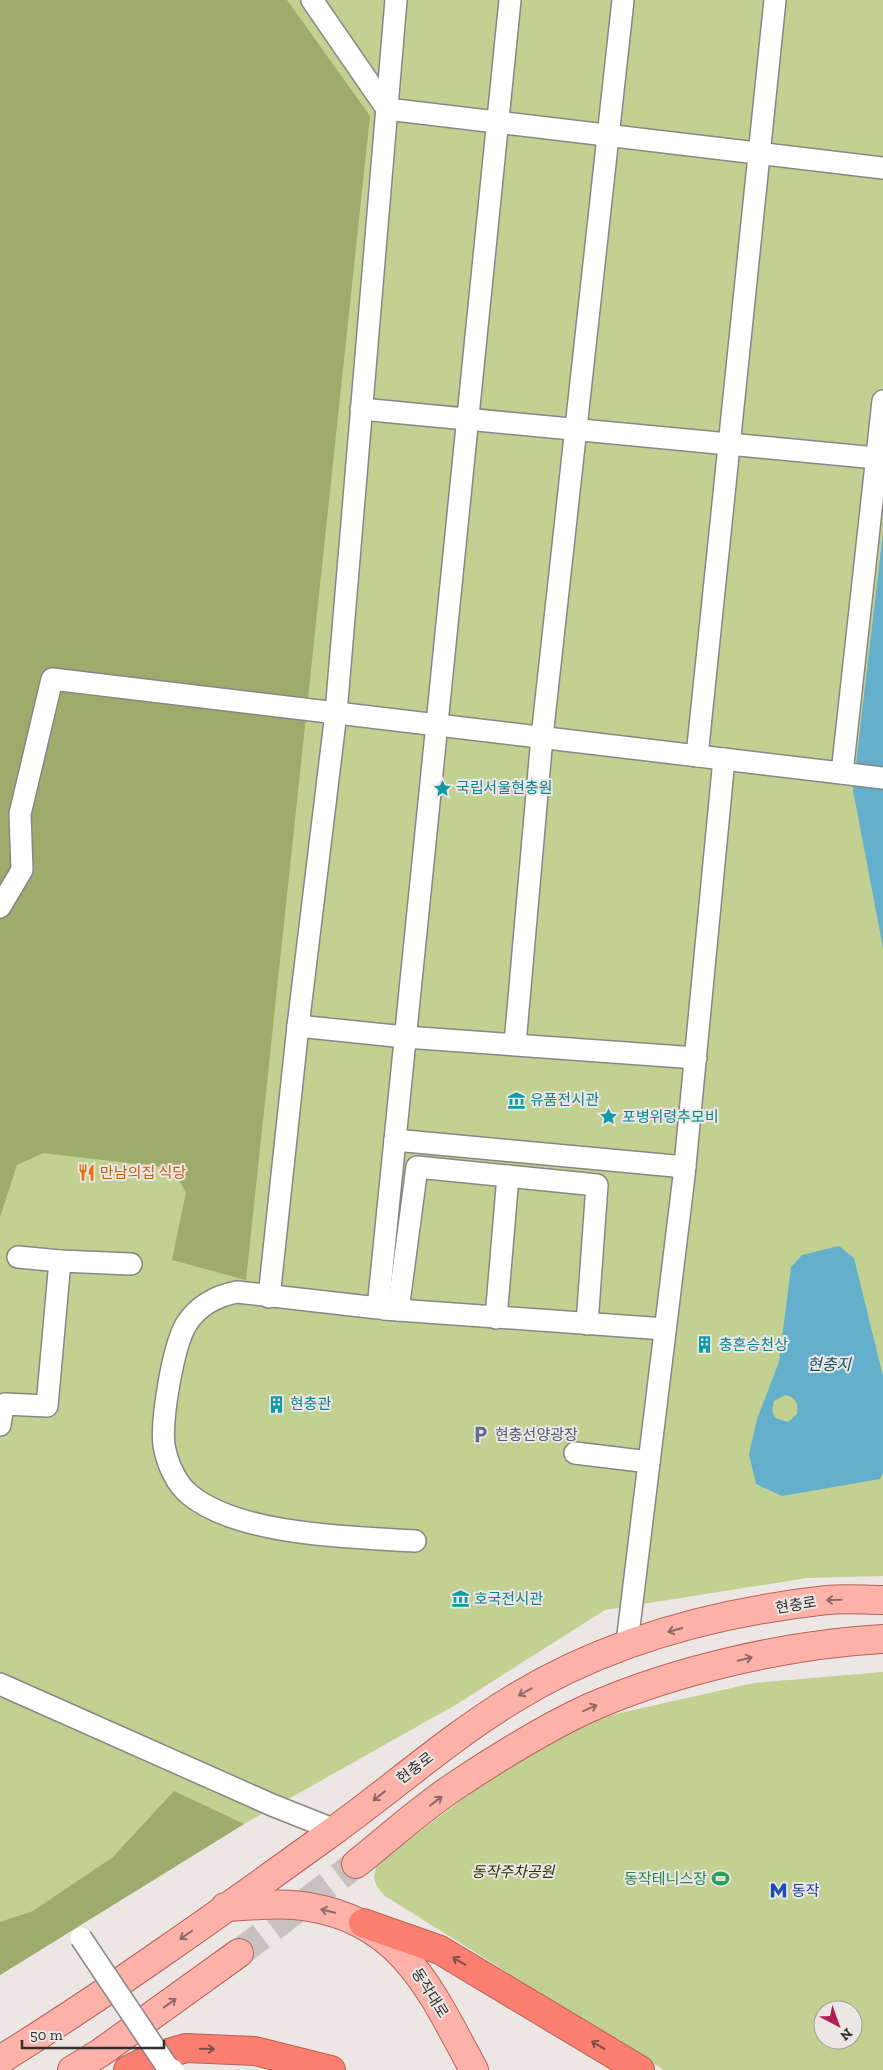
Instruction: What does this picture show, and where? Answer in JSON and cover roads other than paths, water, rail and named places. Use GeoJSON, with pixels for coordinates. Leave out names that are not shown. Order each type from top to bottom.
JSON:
{"type":"FeatureCollection","features":[{"type":"Feature","properties":{"kind":"highway"},"geometry":{"type":"LineString","coordinates":[[363,1923],[440,1950],[640,2070]]}},
{"type":"Feature","properties":{"kind":"highway"},"geometry":{"type":"LineString","coordinates":[[128,2070],[152,2058],[186,2048],[255,2051],[331,2070]]}},
{"type":"Feature","properties":{"kind":"main road","name":"현충로"},"geometry":{"type":"LineString","coordinates":[[0,2060],[76,2013],[334,1830],[433,1755],[512,1699],[570,1667],[627,1643],[688,1626],[750,1612],[829,1600],[883,1600]]}},
{"type":"Feature","properties":{"kind":"main road"},"geometry":{"type":"LineString","coordinates":[[356,1864],[453,1787],[530,1740],[589,1708],[644,1688],[764,1654],[840,1641],[883,1639]]}},
{"type":"Feature","properties":{"kind":"main road","name":"동작대로"},"geometry":{"type":"LineString","coordinates":[[225,1907],[273,1904],[307,1906],[333,1911],[363,1923],[394,1945],[419,1972],[470,2062]]}},
{"type":"Feature","properties":{"kind":"main road"},"geometry":{"type":"LineString","coordinates":[[72,2070],[100,2053],[239,1953]]}},
{"type":"Feature","properties":{"kind":"street"},"geometry":{"type":"LineString","coordinates":[[312,0],[387,109],[883,168]]}},
{"type":"Feature","properties":{"kind":"street"},"geometry":{"type":"LineString","coordinates":[[269,1297],[298,1026],[336,713],[396,0]]}},
{"type":"Feature","properties":{"kind":"street"},"geometry":{"type":"LineString","coordinates":[[388,1309],[395,1140],[510,0]]}},
{"type":"Feature","properties":{"kind":"street"},"geometry":{"type":"LineString","coordinates":[[515,1044],[542,738],[623,0]]}},
{"type":"Feature","properties":{"kind":"street"},"geometry":{"type":"LineString","coordinates":[[697,756],[728,444],[776,0]]}},
{"type":"Feature","properties":{"kind":"street"},"geometry":{"type":"LineString","coordinates":[[842,773],[883,401]]}},
{"type":"Feature","properties":{"kind":"street"},"geometry":{"type":"LineString","coordinates":[[361,409],[876,458]]}},
{"type":"Feature","properties":{"kind":"street"},"geometry":{"type":"LineString","coordinates":[[0,907],[22,870],[20,814],[52,679],[883,778]]}},
{"type":"Feature","properties":{"kind":"street"},"geometry":{"type":"LineString","coordinates":[[627,1643],[685,1167],[724,759]]}},
{"type":"Feature","properties":{"kind":"street"},"geometry":{"type":"LineString","coordinates":[[298,1026],[405,1037],[696,1058]]}},
{"type":"Feature","properties":{"kind":"street"},"geometry":{"type":"LineString","coordinates":[[395,1140],[685,1167]]}},
{"type":"Feature","properties":{"kind":"street"},"geometry":{"type":"LineString","coordinates":[[388,1309],[417,1167],[597,1185],[587,1324]]}},
{"type":"Feature","properties":{"kind":"street"},"geometry":{"type":"LineString","coordinates":[[496,1318],[508,1176]]}},
{"type":"Feature","properties":{"kind":"street"},"geometry":{"type":"LineString","coordinates":[[18,1257],[131,1264]]}},
{"type":"Feature","properties":{"kind":"street"},"geometry":{"type":"LineString","coordinates":[[0,1425],[5,1404],[47,1406],[60,1261]]}},
{"type":"Feature","properties":{"kind":"street"},"geometry":{"type":"LineString","coordinates":[[415,1542],[311,1534],[252,1523],[210,1507],[190,1495],[178,1481],[167,1459],[164,1444],[165,1428],[176,1347],[187,1323],[202,1307],[218,1296],[237,1292],[388,1309],[665,1329]]}},
{"type":"Feature","properties":{"kind":"street"},"geometry":{"type":"LineString","coordinates":[[575,1452],[649,1462]]}},
{"type":"Feature","properties":{"kind":"street"},"geometry":{"type":"LineString","coordinates":[[0,1684],[272,1805],[334,1830]]}},
{"type":"Feature","properties":{"kind":"street"},"geometry":{"type":"LineString","coordinates":[[81,1938],[168,2068],[173,2070]]}},
{"type":"Feature","properties":{"kind":"water"},"geometry":{"type":"Polygon","coordinates":[[[883,532],[883,948],[853,790],[883,532]]]}},
{"type":"Feature","properties":{"kind":"water","name":"현충지"},"geometry":{"type":"Polygon","coordinates":[[[839,1246],[854,1258],[883,1376],[883,1473],[880,1479],[782,1496],[756,1484],[749,1454],[757,1419],[779,1362],[791,1267],[802,1255],[839,1246]],[[785,1395],[774,1401],[772,1410],[775,1418],[788,1422],[797,1414],[797,1407],[796,1401],[785,1395]]]}},
{"type":"Feature","properties":{"kind":"tunnel"},"geometry":{"type":"LineString","coordinates":[[239,1953],[356,1864]]}},
{"type":"Feature","properties":{"kind":"place","name":"국립서울현충원"},"geometry":{"type":"Point","coordinates":[442,788]}},
{"type":"Feature","properties":{"kind":"place","name":"유품전시관"},"geometry":{"type":"Point","coordinates":[516,1100]}},
{"type":"Feature","properties":{"kind":"place","name":"포병위령추모비"},"geometry":{"type":"Point","coordinates":[608,1117]}},
{"type":"Feature","properties":{"kind":"place","name":"만남의집 식당"},"geometry":{"type":"Point","coordinates":[86,1173]}},
{"type":"Feature","properties":{"kind":"place","name":"충혼승천상"},"geometry":{"type":"Point","coordinates":[705,1345]}},
{"type":"Feature","properties":{"kind":"place","name":"현충관"},"geometry":{"type":"Point","coordinates":[276,1404]}},
{"type":"Feature","properties":{"kind":"place","name":"현충선양광장"},"geometry":{"type":"Point","coordinates":[481,1435]}},
{"type":"Feature","properties":{"kind":"place","name":"호국전시관"},"geometry":{"type":"Point","coordinates":[460,1599]}},
{"type":"Feature","properties":{"kind":"place","name":"동작테니스장"},"geometry":{"type":"Point","coordinates":[721,1879]}},
{"type":"Feature","properties":{"kind":"place","name":"동작"},"geometry":{"type":"Point","coordinates":[778,1891]}},
{"type":"Feature","properties":{"kind":"park label","name":"동작주차공원"},"geometry":{"type":"Point","coordinates":[513,1872]}}]}
